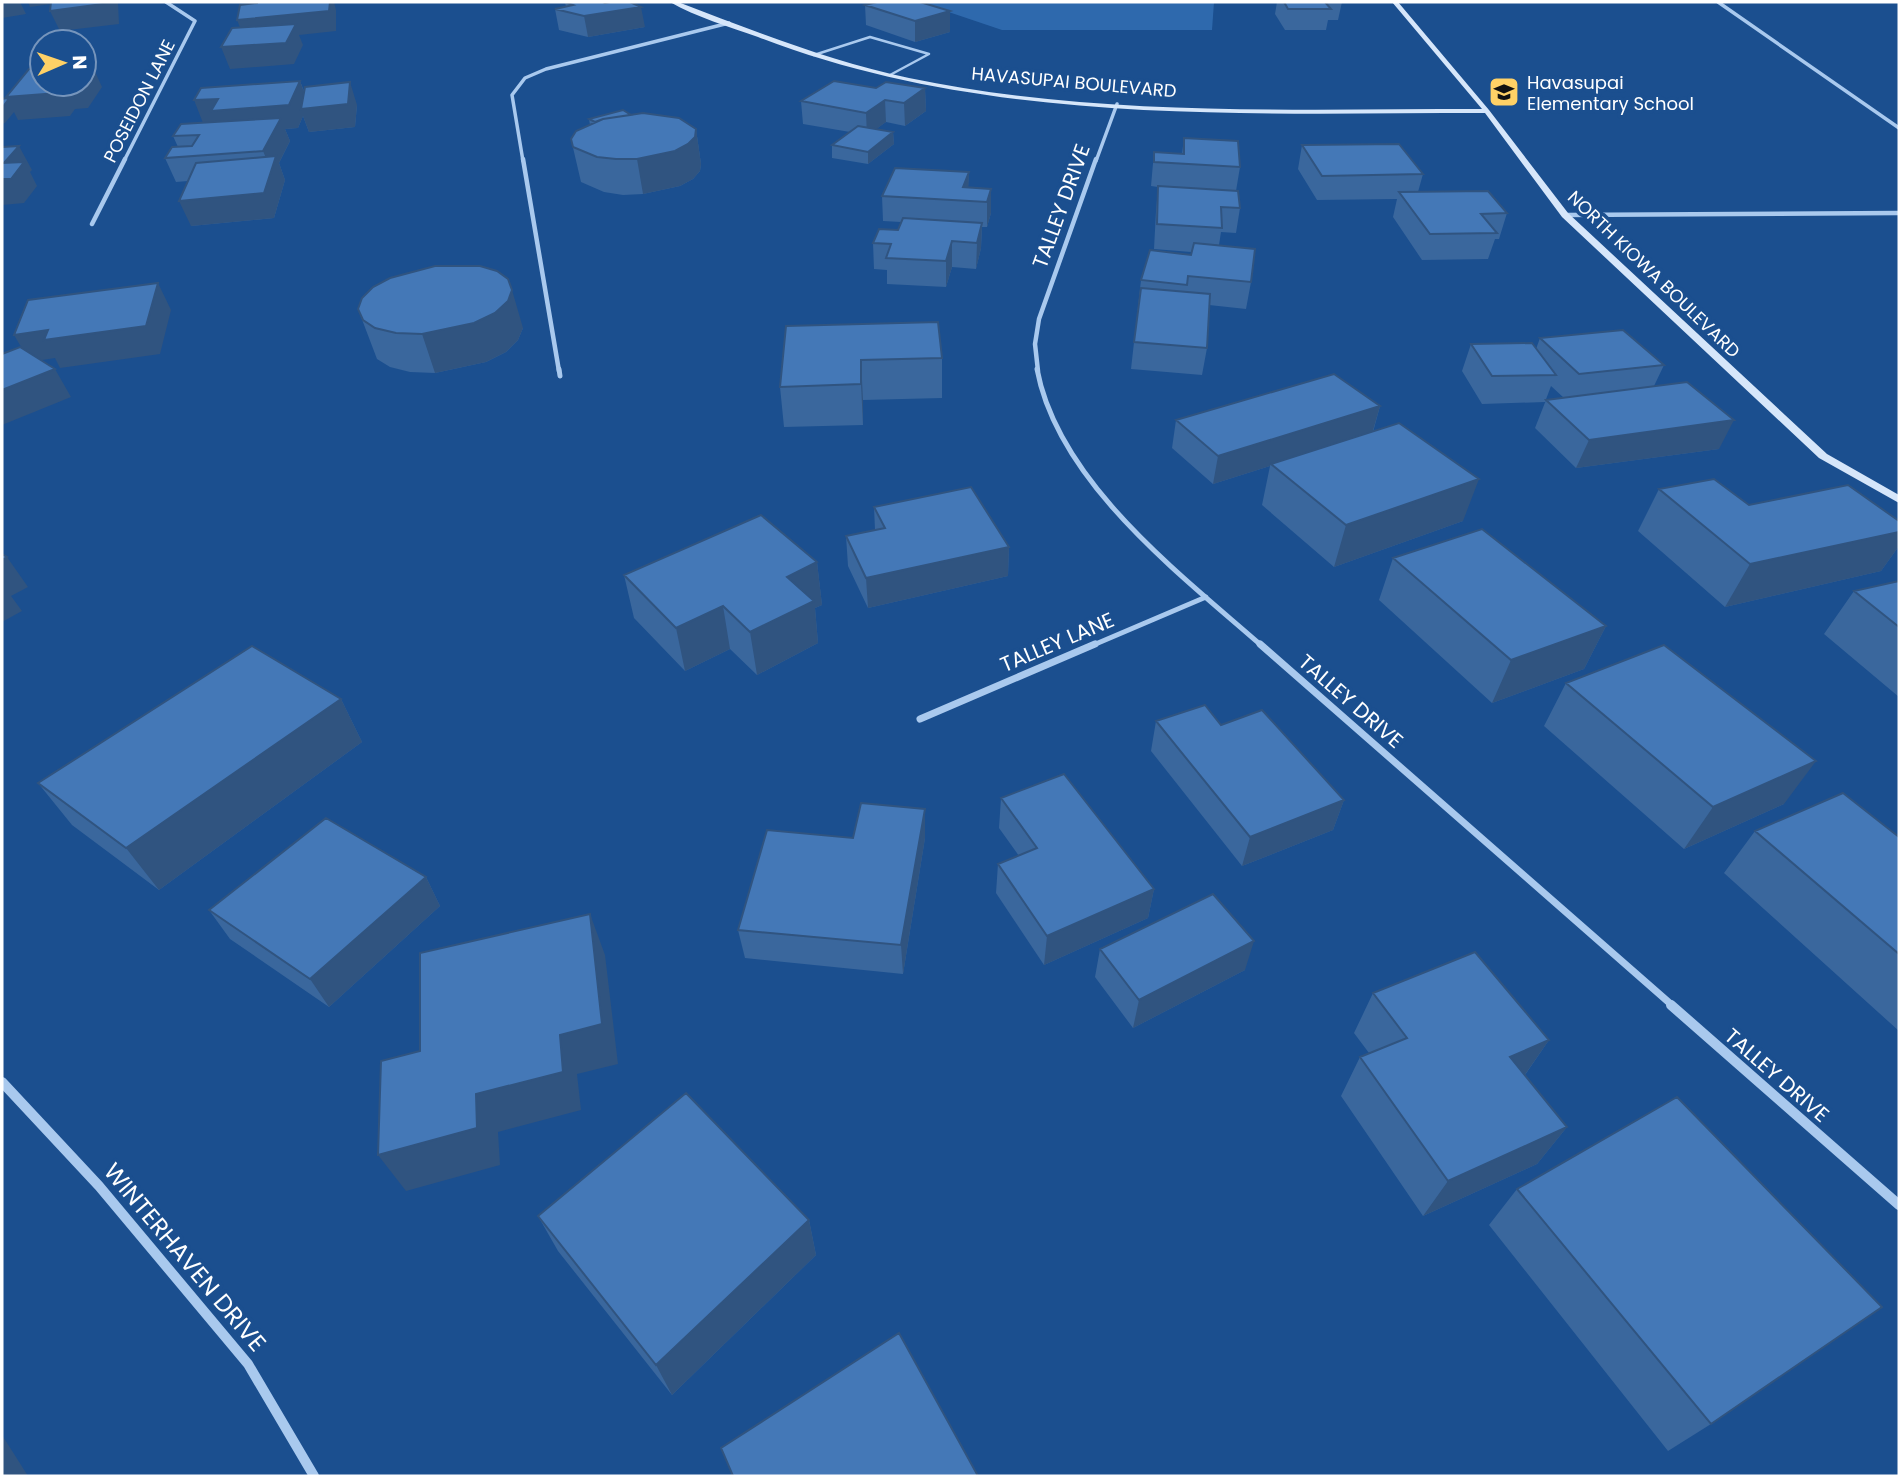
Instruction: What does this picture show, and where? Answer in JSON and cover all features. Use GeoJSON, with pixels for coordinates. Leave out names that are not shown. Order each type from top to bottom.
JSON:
{"type":"FeatureCollection","features":[{"type":"Feature","properties":{"kind":"street","name":"POSEIDON LANE"},"geometry":{"type":"LineString","coordinates":[[92,224],[195,21],[166,2]]}},
{"type":"Feature","properties":{"kind":"street","name":"HAVASUPAI BOULEVARD"},"geometry":{"type":"LineString","coordinates":[[673,2],[814,55],[890,75],[1006,94],[1117,104],[1487,111]]}},
{"type":"Feature","properties":{"kind":"street","name":"NORTH KIOWA BOULEVARD"},"geometry":{"type":"LineString","coordinates":[[1395,2],[1487,111],[1565,215],[1823,456],[1899,500]]}},
{"type":"Feature","properties":{"kind":"street"},"geometry":{"type":"LineString","coordinates":[[1718,2],[1899,128]]}},
{"type":"Feature","properties":{"kind":"street"},"geometry":{"type":"LineString","coordinates":[[560,376],[512,96],[514,88],[520,80],[546,69],[729,23]]}},
{"type":"Feature","properties":{"kind":"street","name":"TALLEY DRIVE"},"geometry":{"type":"LineString","coordinates":[[1117,104],[1041,312],[1035,355],[1043,393],[1059,432],[1101,489],[1154,549],[1206,597],[1899,1205]]}},
{"type":"Feature","properties":{"kind":"street"},"geometry":{"type":"LineString","coordinates":[[1565,215],[1899,213]]}},
{"type":"Feature","properties":{"kind":"street","name":"TALLEY LANE"},"geometry":{"type":"LineString","coordinates":[[920,719],[1206,597]]}},
{"type":"Feature","properties":{"kind":"street","name":"WINTERHAVEN DRIVE"},"geometry":{"type":"LineString","coordinates":[[2,1082],[99,1186],[248,1364],[314,1476]]}},
{"type":"Feature","properties":{"kind":"lane"},"geometry":{"type":"LineString","coordinates":[[814,55],[870,37],[929,54],[890,75]]}},
{"type":"Feature","properties":{"kind":"shaded area"},"geometry":{"type":"Polygon","coordinates":[[[919,2],[1214,2],[1212,30],[1002,30],[919,2]]]}},
{"type":"Feature","properties":{"kind":"building"},"geometry":{"type":"Polygon","coordinates":[[[51,2],[110,2],[110,3],[50,11],[51,2]]]}},
{"type":"Feature","properties":{"kind":"building"},"geometry":{"type":"Polygon","coordinates":[[[257,2],[330,2],[329,11],[237,20],[240,5],[257,2]]]}},
{"type":"Feature","properties":{"kind":"building"},"geometry":{"type":"Polygon","coordinates":[[[565,2],[630,2],[641,7],[584,16],[555,9],[573,5],[565,2]]]}},
{"type":"Feature","properties":{"kind":"building"},"geometry":{"type":"Polygon","coordinates":[[[877,2],[920,2],[950,11],[915,21],[865,5],[877,2]]]}},
{"type":"Feature","properties":{"kind":"building"},"geometry":{"type":"Polygon","coordinates":[[[1284,2],[1325,2],[1331,9],[1288,9],[1284,2]]]}},
{"type":"Feature","properties":{"kind":"building"},"geometry":{"type":"Polygon","coordinates":[[[296,24],[286,43],[221,47],[232,28],[296,24]]]}},
{"type":"Feature","properties":{"kind":"building"},"geometry":{"type":"Polygon","coordinates":[[[28,70],[28,95],[6,97],[28,70]]]}},
{"type":"Feature","properties":{"kind":"building"},"geometry":{"type":"Polygon","coordinates":[[[300,81],[289,105],[211,111],[218,99],[194,100],[201,88],[300,81]]]}},
{"type":"Feature","properties":{"kind":"building"},"geometry":{"type":"Polygon","coordinates":[[[834,81],[876,88],[886,82],[925,88],[904,103],[885,100],[866,113],[801,101],[834,81]]]}},
{"type":"Feature","properties":{"kind":"building"},"geometry":{"type":"Polygon","coordinates":[[[350,82],[348,104],[301,109],[305,87],[350,82]]]}},
{"type":"Feature","properties":{"kind":"building"},"geometry":{"type":"Polygon","coordinates":[[[2,99],[8,100],[2,108],[2,99]]]}},
{"type":"Feature","properties":{"kind":"building"},"geometry":{"type":"Polygon","coordinates":[[[623,110],[631,115],[595,122],[589,119],[623,110]]]}},
{"type":"Feature","properties":{"kind":"building"},"geometry":{"type":"Polygon","coordinates":[[[643,113],[679,118],[696,129],[695,137],[675,151],[637,159],[597,157],[573,147],[571,139],[576,131],[603,119],[643,113]]]}},
{"type":"Feature","properties":{"kind":"building"},"geometry":{"type":"Polygon","coordinates":[[[281,118],[263,151],[165,158],[172,147],[192,146],[199,135],[173,136],[181,124],[281,118]]]}},
{"type":"Feature","properties":{"kind":"building"},"geometry":{"type":"Polygon","coordinates":[[[858,126],[893,132],[868,152],[832,145],[858,126]]]}},
{"type":"Feature","properties":{"kind":"building"},"geometry":{"type":"Polygon","coordinates":[[[1184,138],[1238,141],[1240,167],[1154,162],[1154,152],[1184,154],[1184,138]]]}},
{"type":"Feature","properties":{"kind":"building"},"geometry":{"type":"Polygon","coordinates":[[[1399,144],[1423,174],[1322,176],[1302,145],[1399,144]]]}},
{"type":"Feature","properties":{"kind":"building"},"geometry":{"type":"Polygon","coordinates":[[[19,146],[4,163],[24,162],[11,179],[2,179],[2,147],[19,146]]]}},
{"type":"Feature","properties":{"kind":"building"},"geometry":{"type":"Polygon","coordinates":[[[276,156],[264,193],[179,201],[196,163],[276,156]]]}},
{"type":"Feature","properties":{"kind":"building"},"geometry":{"type":"Polygon","coordinates":[[[895,168],[969,172],[963,187],[991,189],[987,202],[882,196],[895,168]]]}},
{"type":"Feature","properties":{"kind":"building"},"geometry":{"type":"Polygon","coordinates":[[[1158,186],[1238,191],[1240,208],[1221,207],[1222,228],[1157,224],[1158,186]]]}},
{"type":"Feature","properties":{"kind":"building"},"geometry":{"type":"Polygon","coordinates":[[[1488,191],[1507,213],[1481,214],[1497,233],[1430,234],[1399,192],[1488,191]]]}},
{"type":"Feature","properties":{"kind":"building"},"geometry":{"type":"Polygon","coordinates":[[[903,218],[982,223],[977,243],[952,241],[946,261],[886,258],[891,244],[873,243],[879,229],[898,230],[903,218]]]}},
{"type":"Feature","properties":{"kind":"building"},"geometry":{"type":"Polygon","coordinates":[[[1194,243],[1255,249],[1251,282],[1188,276],[1187,285],[1141,280],[1150,250],[1191,255],[1194,243]]]}},
{"type":"Feature","properties":{"kind":"building"},"geometry":{"type":"Polygon","coordinates":[[[435,266],[480,266],[497,271],[508,279],[512,290],[508,301],[495,313],[474,323],[422,334],[396,333],[375,328],[363,320],[358,309],[362,298],[373,287],[390,278],[435,266]]]}},
{"type":"Feature","properties":{"kind":"building"},"geometry":{"type":"Polygon","coordinates":[[[158,283],[146,326],[44,340],[48,330],[14,335],[28,300],[158,283]]]}},
{"type":"Feature","properties":{"kind":"building"},"geometry":{"type":"Polygon","coordinates":[[[1141,288],[1210,294],[1207,348],[1134,342],[1141,288]]]}},
{"type":"Feature","properties":{"kind":"building"},"geometry":{"type":"Polygon","coordinates":[[[938,322],[942,358],[861,360],[861,384],[780,387],[786,326],[938,322]]]}},
{"type":"Feature","properties":{"kind":"building"},"geometry":{"type":"Polygon","coordinates":[[[1623,330],[1664,365],[1579,374],[1540,338],[1623,330]]]}},
{"type":"Feature","properties":{"kind":"building"},"geometry":{"type":"Polygon","coordinates":[[[1532,343],[1556,375],[1492,376],[1471,344],[1532,343]]]}},
{"type":"Feature","properties":{"kind":"building"},"geometry":{"type":"Polygon","coordinates":[[[20,347],[55,369],[2,390],[2,354],[20,347]]]}},
{"type":"Feature","properties":{"kind":"building"},"geometry":{"type":"Polygon","coordinates":[[[1334,374],[1380,406],[1218,456],[1176,420],[1334,374]]]}},
{"type":"Feature","properties":{"kind":"building"},"geometry":{"type":"Polygon","coordinates":[[[1687,382],[1734,420],[1589,440],[1546,400],[1687,382]]]}},
{"type":"Feature","properties":{"kind":"building"},"geometry":{"type":"Polygon","coordinates":[[[1399,423],[1479,479],[1346,525],[1271,464],[1399,423]]]}},
{"type":"Feature","properties":{"kind":"building"},"geometry":{"type":"Polygon","coordinates":[[[1714,479],[1749,505],[1848,485],[1899,521],[1899,532],[1750,564],[1659,489],[1714,479]]]}},
{"type":"Feature","properties":{"kind":"building"},"geometry":{"type":"Polygon","coordinates":[[[971,487],[1009,547],[866,578],[846,536],[885,528],[874,507],[971,487]]]}},
{"type":"Feature","properties":{"kind":"building"},"geometry":{"type":"Polygon","coordinates":[[[761,515],[817,562],[787,577],[814,601],[750,632],[723,606],[676,628],[624,575],[761,515]]]}},
{"type":"Feature","properties":{"kind":"building"},"geometry":{"type":"Polygon","coordinates":[[[1482,529],[1606,626],[1511,660],[1393,558],[1482,529]]]}},
{"type":"Feature","properties":{"kind":"building"},"geometry":{"type":"Polygon","coordinates":[[[1899,581],[1899,627],[1854,591],[1899,581]]]}},
{"type":"Feature","properties":{"kind":"building"},"geometry":{"type":"Polygon","coordinates":[[[1664,645],[1816,761],[1713,807],[1566,683],[1664,645]]]}},
{"type":"Feature","properties":{"kind":"building"},"geometry":{"type":"Polygon","coordinates":[[[252,646],[341,699],[126,848],[38,783],[252,646]]]}},
{"type":"Feature","properties":{"kind":"building"},"geometry":{"type":"Polygon","coordinates":[[[1205,705],[1221,725],[1262,710],[1344,800],[1250,837],[1156,721],[1205,705]]]}},
{"type":"Feature","properties":{"kind":"building"},"geometry":{"type":"Polygon","coordinates":[[[1064,774],[1154,889],[1047,936],[998,864],[1037,848],[1001,798],[1064,774]]]}},
{"type":"Feature","properties":{"kind":"building"},"geometry":{"type":"Polygon","coordinates":[[[1843,793],[1899,837],[1899,954],[1755,831],[1843,793]]]}},
{"type":"Feature","properties":{"kind":"building"},"geometry":{"type":"Polygon","coordinates":[[[861,803],[925,809],[901,945],[738,930],[767,830],[853,838],[861,803]]]}},
{"type":"Feature","properties":{"kind":"building"},"geometry":{"type":"Polygon","coordinates":[[[326,818],[426,877],[310,979],[209,910],[326,818]]]}},
{"type":"Feature","properties":{"kind":"building"},"geometry":{"type":"Polygon","coordinates":[[[1213,894],[1254,941],[1139,1000],[1100,949],[1213,894]]]}},
{"type":"Feature","properties":{"kind":"building"},"geometry":{"type":"Polygon","coordinates":[[[590,914],[602,1024],[560,1035],[563,1072],[476,1094],[477,1128],[378,1155],[381,1061],[420,1051],[420,953],[590,914]]]}},
{"type":"Feature","properties":{"kind":"building"},"geometry":{"type":"Polygon","coordinates":[[[1475,952],[1549,1040],[1510,1057],[1567,1127],[1448,1181],[1360,1057],[1407,1038],[1373,993],[1475,952]]]}},
{"type":"Feature","properties":{"kind":"building"},"geometry":{"type":"Polygon","coordinates":[[[686,1093],[809,1220],[656,1365],[538,1216],[686,1093]]]}},
{"type":"Feature","properties":{"kind":"building"},"geometry":{"type":"Polygon","coordinates":[[[1677,1097],[1882,1307],[1711,1424],[1517,1189],[1677,1097]]]}},
{"type":"Feature","properties":{"kind":"building"},"geometry":{"type":"Polygon","coordinates":[[[899,1333],[978,1476],[733,1476],[721,1448],[899,1333]]]}},
{"type":"Feature","properties":{"kind":"place","name":"Havasupai Elementary School"},"geometry":{"type":"Point","coordinates":[1504,92]}}]}
